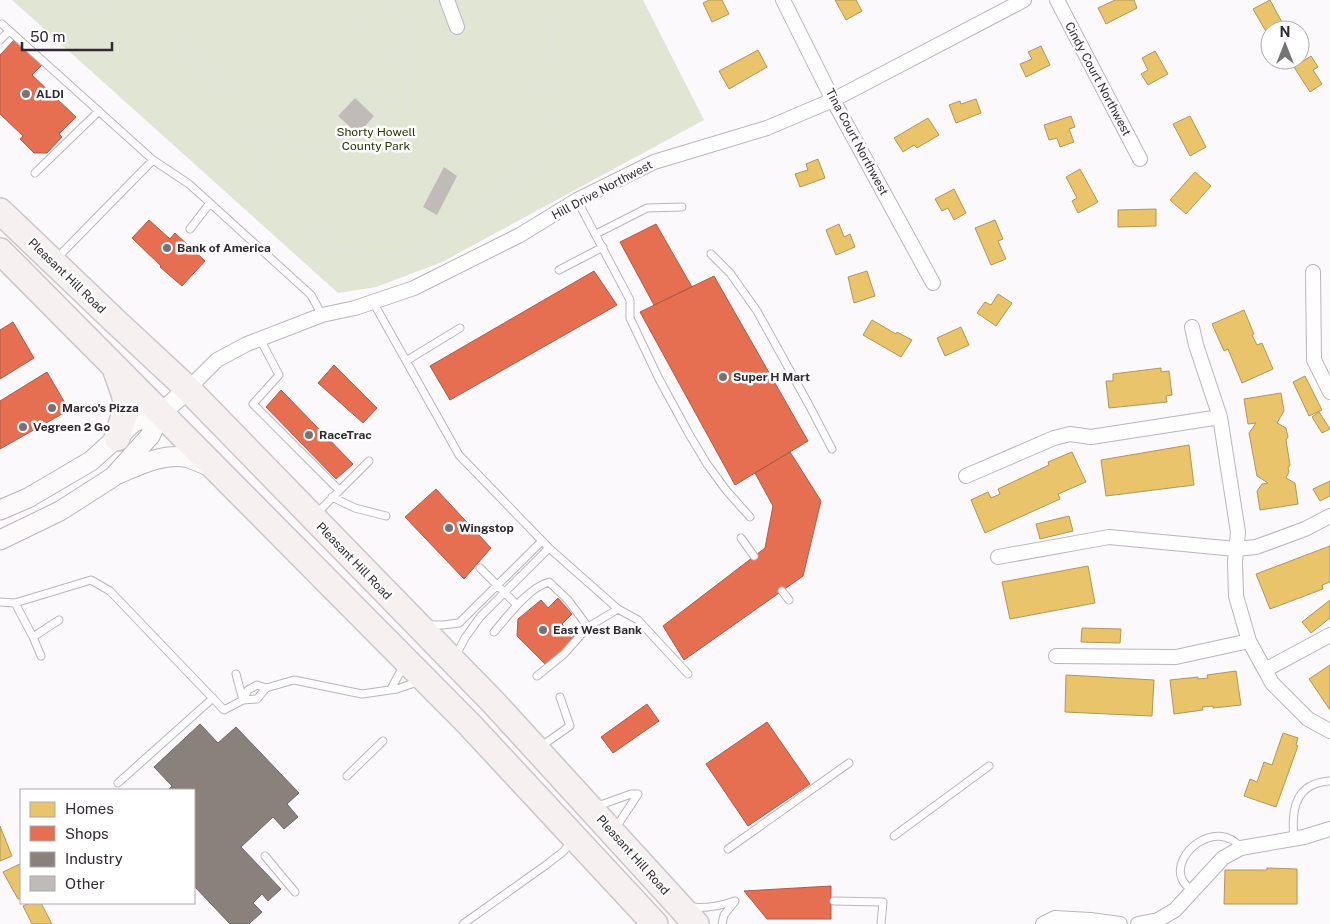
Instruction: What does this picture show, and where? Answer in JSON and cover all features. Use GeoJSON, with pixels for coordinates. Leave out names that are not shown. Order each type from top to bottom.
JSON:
{"type":"FeatureCollection","features":[{"type":"Feature","properties":{"kind":"highway","name":"Pleasant Hill Road"},"geometry":{"type":"LineString","coordinates":[[0,211],[188,389],[453,662],[696,924]]}},
{"type":"Feature","properties":{"kind":"highway"},"geometry":{"type":"LineString","coordinates":[[0,251],[469,724],[655,924]]}},
{"type":"Feature","properties":{"kind":"highway"},"geometry":{"type":"LineString","coordinates":[[114,366],[127,406],[117,438]]}},
{"type":"Feature","properties":{"kind":"street"},"geometry":{"type":"LineString","coordinates":[[447,0],[457,27]]}},
{"type":"Feature","properties":{"kind":"street","name":"Tina Court Northwest"},"geometry":{"type":"LineString","coordinates":[[783,0],[833,100],[933,283]]}},
{"type":"Feature","properties":{"kind":"street","name":"Hill Drive Northwest"},"geometry":{"type":"LineString","coordinates":[[188,389],[217,360],[247,344],[322,315],[373,302],[414,288],[520,235],[577,200],[654,162],[767,128],[833,100],[1024,0]]}},
{"type":"Feature","properties":{"kind":"street","name":"Cindy Court Northwest"},"geometry":{"type":"LineString","coordinates":[[1057,0],[1140,159]]}},
{"type":"Feature","properties":{"kind":"street"},"geometry":{"type":"LineString","coordinates":[[1313,272],[1314,360],[1330,392]]}},
{"type":"Feature","properties":{"kind":"street"},"geometry":{"type":"LineString","coordinates":[[1192,327],[1196,345],[1220,417],[1238,532],[1236,596],[1249,641],[1272,683],[1308,720],[1330,731]]}},
{"type":"Feature","properties":{"kind":"street"},"geometry":{"type":"LineString","coordinates":[[112,477],[150,436],[161,413],[188,389]]}},
{"type":"Feature","properties":{"kind":"street"},"geometry":{"type":"LineString","coordinates":[[0,510],[28,498],[91,460],[134,422],[161,413]]}},
{"type":"Feature","properties":{"kind":"street"},"geometry":{"type":"LineString","coordinates":[[966,476],[1054,438],[1070,434],[1091,437],[1220,417]]}},
{"type":"Feature","properties":{"kind":"street"},"geometry":{"type":"LineString","coordinates":[[0,540],[60,511],[112,477],[146,463],[173,457],[188,458],[216,468]]}},
{"type":"Feature","properties":{"kind":"street"},"geometry":{"type":"LineString","coordinates":[[998,557],[1109,537],[1236,549],[1256,547],[1305,529],[1330,516]]}},
{"type":"Feature","properties":{"kind":"street"},"geometry":{"type":"LineString","coordinates":[[1265,670],[1330,635]]}},
{"type":"Feature","properties":{"kind":"street"},"geometry":{"type":"LineString","coordinates":[[1056,656],[1176,656],[1249,641]]}},
{"type":"Feature","properties":{"kind":"street"},"geometry":{"type":"LineString","coordinates":[[1138,924],[1158,920],[1175,910],[1223,858],[1241,848],[1330,829]]}},
{"type":"Feature","properties":{"kind":"street"},"geometry":{"type":"LineString","coordinates":[[1042,924],[1055,918],[1120,924]]}},
{"type":"Feature","properties":{"kind":"lane"},"geometry":{"type":"LineString","coordinates":[[2,24],[153,160],[189,184],[210,203],[311,296],[322,315]]}},
{"type":"Feature","properties":{"kind":"lane"},"geometry":{"type":"LineString","coordinates":[[0,40],[9,31]]}},
{"type":"Feature","properties":{"kind":"lane"},"geometry":{"type":"LineString","coordinates":[[35,173],[99,111]]}},
{"type":"Feature","properties":{"kind":"lane"},"geometry":{"type":"LineString","coordinates":[[53,262],[153,160]]}},
{"type":"Feature","properties":{"kind":"lane"},"geometry":{"type":"LineString","coordinates":[[577,200],[604,247],[630,300],[630,318],[658,377],[707,464],[726,490],[750,517]]}},
{"type":"Feature","properties":{"kind":"lane"},"geometry":{"type":"LineString","coordinates":[[190,229],[210,203]]}},
{"type":"Feature","properties":{"kind":"lane"},"geometry":{"type":"LineString","coordinates":[[596,234],[647,208],[682,207]]}},
{"type":"Feature","properties":{"kind":"lane"},"geometry":{"type":"LineString","coordinates":[[559,270],[604,247]]}},
{"type":"Feature","properties":{"kind":"lane"},"geometry":{"type":"LineString","coordinates":[[711,254],[730,273],[757,311],[832,449]]}},
{"type":"Feature","properties":{"kind":"lane"},"geometry":{"type":"LineString","coordinates":[[373,302],[459,455],[548,548],[618,609],[638,620],[688,674]]}},
{"type":"Feature","properties":{"kind":"lane"},"geometry":{"type":"LineString","coordinates":[[406,361],[460,328]]}},
{"type":"Feature","properties":{"kind":"lane"},"geometry":{"type":"LineString","coordinates":[[260,339],[279,375],[253,404],[338,490]]}},
{"type":"Feature","properties":{"kind":"lane"},"geometry":{"type":"LineString","coordinates":[[312,518],[368,461]]}},
{"type":"Feature","properties":{"kind":"lane"},"geometry":{"type":"LineString","coordinates":[[332,497],[356,508],[386,516]]}},
{"type":"Feature","properties":{"kind":"lane"},"geometry":{"type":"LineString","coordinates":[[741,538],[754,556]]}},
{"type":"Feature","properties":{"kind":"lane"},"geometry":{"type":"LineString","coordinates":[[417,625],[459,623],[542,541]]}},
{"type":"Feature","properties":{"kind":"lane"},"geometry":{"type":"LineString","coordinates":[[453,662],[465,638],[480,617],[548,548]]}},
{"type":"Feature","properties":{"kind":"lane"},"geometry":{"type":"LineString","coordinates":[[480,568],[517,605]]}},
{"type":"Feature","properties":{"kind":"lane"},"geometry":{"type":"LineString","coordinates":[[0,602],[15,603],[91,580],[110,591],[224,710],[243,700],[257,699],[266,688]]}},
{"type":"Feature","properties":{"kind":"lane"},"geometry":{"type":"LineString","coordinates":[[494,632],[517,605],[541,584],[549,582],[568,600],[588,627]]}},
{"type":"Feature","properties":{"kind":"lane"},"geometry":{"type":"LineString","coordinates":[[782,591],[790,600]]}},
{"type":"Feature","properties":{"kind":"lane"},"geometry":{"type":"LineString","coordinates":[[15,603],[33,637],[40,656]]}},
{"type":"Feature","properties":{"kind":"lane"},"geometry":{"type":"LineString","coordinates":[[537,676],[564,654],[588,627],[618,609]]}},
{"type":"Feature","properties":{"kind":"lane"},"geometry":{"type":"LineString","coordinates":[[33,637],[59,620]]}},
{"type":"Feature","properties":{"kind":"lane"},"geometry":{"type":"LineString","coordinates":[[391,689],[406,660]]}},
{"type":"Feature","properties":{"kind":"lane"},"geometry":{"type":"LineString","coordinates":[[236,674],[243,700]]}},
{"type":"Feature","properties":{"kind":"lane"},"geometry":{"type":"LineString","coordinates":[[243,700],[248,690],[257,685],[266,688],[294,680],[362,694],[403,687],[425,679]]}},
{"type":"Feature","properties":{"kind":"lane"},"geometry":{"type":"LineString","coordinates":[[536,750],[570,726],[560,697]]}},
{"type":"Feature","properties":{"kind":"lane"},"geometry":{"type":"LineString","coordinates":[[118,783],[213,698]]}},
{"type":"Feature","properties":{"kind":"lane"},"geometry":{"type":"LineString","coordinates":[[347,776],[383,741]]}},
{"type":"Feature","properties":{"kind":"lane"},"geometry":{"type":"LineString","coordinates":[[728,849],[849,763]]}},
{"type":"Feature","properties":{"kind":"lane"},"geometry":{"type":"LineString","coordinates":[[894,836],[989,766]]}},
{"type":"Feature","properties":{"kind":"lane"},"geometry":{"type":"LineString","coordinates":[[1294,838],[1293,814],[1298,799],[1312,785],[1330,781]]}},
{"type":"Feature","properties":{"kind":"lane"},"geometry":{"type":"LineString","coordinates":[[590,809],[607,802],[638,794],[621,818],[613,834]]}},
{"type":"Feature","properties":{"kind":"lane"},"geometry":{"type":"LineString","coordinates":[[1192,891],[1183,881],[1181,872],[1186,855],[1193,847],[1206,838],[1218,835],[1234,840],[1241,848]]}},
{"type":"Feature","properties":{"kind":"lane"},"geometry":{"type":"LineString","coordinates":[[464,924],[564,851],[574,837]]}},
{"type":"Feature","properties":{"kind":"lane"},"geometry":{"type":"LineString","coordinates":[[265,856],[295,892]]}},
{"type":"Feature","properties":{"kind":"lane"},"geometry":{"type":"LineString","coordinates":[[679,905],[703,908],[716,907],[735,901],[724,915],[722,924]]}},
{"type":"Feature","properties":{"kind":"lane"},"geometry":{"type":"LineString","coordinates":[[834,901],[883,902],[881,924]]}},
{"type":"Feature","properties":{"kind":"path"},"geometry":{"type":"LineString","coordinates":[[92,0],[99,6]]}},
{"type":"Feature","properties":{"kind":"path"},"geometry":{"type":"LineString","coordinates":[[176,42],[230,91],[238,108],[254,128],[274,141],[290,146],[313,150],[332,149],[354,138],[374,120],[387,86],[387,73],[381,47],[355,15],[337,0]]}},
{"type":"Feature","properties":{"kind":"path"},"geometry":{"type":"LineString","coordinates":[[383,0],[405,36],[409,54],[410,71],[406,101],[407,113]]}},
{"type":"Feature","properties":{"kind":"path"},"geometry":{"type":"LineString","coordinates":[[250,145],[262,172],[284,205],[302,223],[340,248],[360,253],[383,254],[403,254],[421,250],[472,220],[502,190],[536,167],[541,156],[550,122],[543,85],[556,0]]}},
{"type":"Feature","properties":{"kind":"path"},"geometry":{"type":"LineString","coordinates":[[335,112],[355,91],[406,101]]}},
{"type":"Feature","properties":{"kind":"green space","name":"Shorty Howell County Park"},"geometry":{"type":"Polygon","coordinates":[[[12,0],[643,0],[704,120],[442,262],[376,287],[338,293],[12,0]]]}},
{"type":"Feature","properties":{"kind":"building: Homes"},"geometry":{"type":"Polygon","coordinates":[[[709,0],[722,0],[729,14],[712,22],[703,3],[709,0]]]}},
{"type":"Feature","properties":{"kind":"building: Homes"},"geometry":{"type":"Polygon","coordinates":[[[835,0],[856,0],[862,11],[846,20],[835,0]]]}},
{"type":"Feature","properties":{"kind":"building: Homes"},"geometry":{"type":"Polygon","coordinates":[[[1115,0],[1134,0],[1137,8],[1106,24],[1098,8],[1115,0]]]}},
{"type":"Feature","properties":{"kind":"building: Homes"},"geometry":{"type":"Polygon","coordinates":[[[1270,0],[1281,20],[1260,21],[1253,9],[1270,0]]]}},
{"type":"Feature","properties":{"kind":"building: Homes"},"geometry":{"type":"Polygon","coordinates":[[[1041,46],[1050,65],[1026,77],[1020,64],[1032,59],[1028,52],[1041,46]]]}},
{"type":"Feature","properties":{"kind":"building: Homes"},"geometry":{"type":"Polygon","coordinates":[[[758,50],[767,67],[729,89],[719,71],[758,50]]]}},
{"type":"Feature","properties":{"kind":"building: Homes"},"geometry":{"type":"Polygon","coordinates":[[[1155,51],[1168,74],[1148,85],[1141,74],[1148,70],[1142,58],[1155,51]]]}},
{"type":"Feature","properties":{"kind":"building: Homes"},"geometry":{"type":"Polygon","coordinates":[[[1310,57],[1318,67],[1313,70],[1322,84],[1310,92],[1296,70],[1310,70],[1310,57]]]}},
{"type":"Feature","properties":{"kind":"building: Homes"},"geometry":{"type":"Polygon","coordinates":[[[976,99],[981,113],[956,123],[949,105],[960,101],[961,104],[976,99]]]}},
{"type":"Feature","properties":{"kind":"building: Homes"},"geometry":{"type":"Polygon","coordinates":[[[1071,116],[1075,127],[1069,129],[1074,142],[1060,147],[1057,138],[1049,140],[1044,125],[1071,116]]]}},
{"type":"Feature","properties":{"kind":"building: Homes"},"geometry":{"type":"Polygon","coordinates":[[[1190,116],[1206,147],[1190,156],[1173,124],[1190,116]]]}},
{"type":"Feature","properties":{"kind":"building: Homes"},"geometry":{"type":"Polygon","coordinates":[[[928,118],[939,135],[917,148],[914,145],[903,152],[894,138],[928,118]]]}},
{"type":"Feature","properties":{"kind":"building: Homes"},"geometry":{"type":"Polygon","coordinates":[[[818,159],[825,178],[800,187],[795,174],[808,170],[806,164],[818,159]]]}},
{"type":"Feature","properties":{"kind":"building: Homes"},"geometry":{"type":"Polygon","coordinates":[[[1080,169],[1098,202],[1078,213],[1072,201],[1077,198],[1066,177],[1080,169]]]}},
{"type":"Feature","properties":{"kind":"building: Homes"},"geometry":{"type":"Polygon","coordinates":[[[1195,172],[1211,186],[1186,214],[1170,200],[1195,172]]]}},
{"type":"Feature","properties":{"kind":"building: Homes"},"geometry":{"type":"Polygon","coordinates":[[[954,189],[966,213],[954,220],[948,208],[942,211],[935,199],[954,189]]]}},
{"type":"Feature","properties":{"kind":"building: Homes"},"geometry":{"type":"Polygon","coordinates":[[[1156,209],[1156,226],[1118,227],[1118,210],[1156,209]]]}},
{"type":"Feature","properties":{"kind":"building: Homes"},"geometry":{"type":"Polygon","coordinates":[[[995,220],[1003,239],[998,241],[1006,259],[991,265],[975,228],[995,220]]]}},
{"type":"Feature","properties":{"kind":"building: Homes"},"geometry":{"type":"Polygon","coordinates":[[[839,224],[844,237],[850,234],[855,247],[836,255],[826,230],[839,224]]]}},
{"type":"Feature","properties":{"kind":"building: Homes"},"geometry":{"type":"Polygon","coordinates":[[[867,271],[875,296],[854,303],[848,277],[867,271]]]}},
{"type":"Feature","properties":{"kind":"building: Homes"},"geometry":{"type":"Polygon","coordinates":[[[998,294],[1012,303],[996,326],[977,313],[985,302],[991,305],[998,294]]]}},
{"type":"Feature","properties":{"kind":"building: Homes"},"geometry":{"type":"Polygon","coordinates":[[[1244,310],[1254,334],[1252,335],[1257,345],[1262,343],[1273,369],[1242,383],[1228,349],[1224,351],[1212,324],[1244,310]]]}},
{"type":"Feature","properties":{"kind":"building: Homes"},"geometry":{"type":"Polygon","coordinates":[[[872,320],[896,334],[897,332],[912,340],[901,357],[863,335],[872,320]]]}},
{"type":"Feature","properties":{"kind":"building: Homes"},"geometry":{"type":"Polygon","coordinates":[[[961,327],[969,345],[945,356],[937,338],[961,327]]]}},
{"type":"Feature","properties":{"kind":"building: Homes"},"geometry":{"type":"Polygon","coordinates":[[[1161,368],[1161,372],[1169,371],[1172,395],[1166,396],[1167,402],[1109,408],[1106,381],[1113,381],[1113,374],[1161,368]]]}},
{"type":"Feature","properties":{"kind":"building: Homes"},"geometry":{"type":"Polygon","coordinates":[[[1305,376],[1322,410],[1309,416],[1293,382],[1305,376]]]}},
{"type":"Feature","properties":{"kind":"building: Homes"},"geometry":{"type":"Polygon","coordinates":[[[1281,393],[1284,411],[1277,423],[1286,428],[1290,465],[1286,478],[1295,483],[1298,504],[1260,510],[1257,491],[1262,484],[1268,483],[1257,476],[1249,433],[1256,423],[1248,424],[1244,399],[1281,393]]]}},
{"type":"Feature","properties":{"kind":"building: Homes"},"geometry":{"type":"Polygon","coordinates":[[[1319,412],[1330,429],[1322,433],[1312,417],[1319,412]]]}},
{"type":"Feature","properties":{"kind":"building: Homes"},"geometry":{"type":"Polygon","coordinates":[[[1189,445],[1194,485],[1106,496],[1101,460],[1189,445]]]}},
{"type":"Feature","properties":{"kind":"building: Homes"},"geometry":{"type":"Polygon","coordinates":[[[1072,452],[1086,482],[1058,494],[1060,499],[985,533],[971,500],[988,492],[991,498],[1000,494],[998,489],[1049,465],[1048,462],[1072,452]]]}},
{"type":"Feature","properties":{"kind":"building: Homes"},"geometry":{"type":"Polygon","coordinates":[[[1330,481],[1330,496],[1320,501],[1313,489],[1330,481]]]}},
{"type":"Feature","properties":{"kind":"building: Homes"},"geometry":{"type":"Polygon","coordinates":[[[1069,516],[1073,531],[1040,539],[1036,524],[1069,516]]]}},
{"type":"Feature","properties":{"kind":"building: Homes"},"geometry":{"type":"Polygon","coordinates":[[[1330,546],[1330,582],[1322,585],[1323,589],[1270,609],[1256,574],[1330,546]]]}},
{"type":"Feature","properties":{"kind":"building: Homes"},"geometry":{"type":"Polygon","coordinates":[[[1088,566],[1095,603],[1010,619],[1002,582],[1088,566]]]}},
{"type":"Feature","properties":{"kind":"building: Homes"},"geometry":{"type":"Polygon","coordinates":[[[1330,600],[1330,618],[1311,633],[1302,622],[1330,600]]]}},
{"type":"Feature","properties":{"kind":"building: Homes"},"geometry":{"type":"Polygon","coordinates":[[[1082,628],[1121,629],[1120,643],[1081,642],[1082,628]]]}},
{"type":"Feature","properties":{"kind":"building: Homes"},"geometry":{"type":"Polygon","coordinates":[[[1330,665],[1330,710],[1309,679],[1330,665]]]}},
{"type":"Feature","properties":{"kind":"building: Homes"},"geometry":{"type":"Polygon","coordinates":[[[1236,671],[1241,705],[1213,708],[1213,706],[1202,707],[1203,710],[1174,714],[1170,680],[1198,677],[1198,679],[1208,678],[1207,675],[1236,671]]]}},
{"type":"Feature","properties":{"kind":"building: Homes"},"geometry":{"type":"Polygon","coordinates":[[[1066,675],[1154,680],[1152,716],[1065,712],[1066,675]]]}},
{"type":"Feature","properties":{"kind":"building: Homes"},"geometry":{"type":"Polygon","coordinates":[[[1283,733],[1298,738],[1296,745],[1298,746],[1276,807],[1244,796],[1250,779],[1257,782],[1264,762],[1272,765],[1283,733]]]}},
{"type":"Feature","properties":{"kind":"building: Homes"},"geometry":{"type":"Polygon","coordinates":[[[0,826],[12,856],[0,861],[0,826]]]}},
{"type":"Feature","properties":{"kind":"building: Homes"},"geometry":{"type":"Polygon","coordinates":[[[20,864],[20,898],[18,899],[3,872],[20,864]]]}},
{"type":"Feature","properties":{"kind":"building: Homes"},"geometry":{"type":"Polygon","coordinates":[[[1267,868],[1297,869],[1297,904],[1224,904],[1225,870],[1267,870],[1267,868]]]}},
{"type":"Feature","properties":{"kind":"building: Homes"},"geometry":{"type":"Polygon","coordinates":[[[27,904],[42,904],[52,924],[32,924],[23,906],[27,904]]]}},
{"type":"Feature","properties":{"kind":"building: Shops","name":"ALDI"},"geometry":{"type":"Polygon","coordinates":[[[16,38],[43,64],[32,75],[76,117],[59,134],[62,137],[47,153],[34,153],[20,139],[23,136],[0,114],[0,55],[16,38]]]}},
{"type":"Feature","properties":{"kind":"building: Shops","name":"Bank of America"},"geometry":{"type":"Polygon","coordinates":[[[149,220],[170,239],[175,233],[205,261],[182,286],[160,267],[132,238],[149,220]]]}},
{"type":"Feature","properties":{"kind":"building: Shops"},"geometry":{"type":"Polygon","coordinates":[[[656,224],[692,287],[654,305],[620,242],[656,224]]]}},
{"type":"Feature","properties":{"kind":"building: Shops"},"geometry":{"type":"Polygon","coordinates":[[[594,271],[617,305],[450,400],[430,366],[594,271]]]}},
{"type":"Feature","properties":{"kind":"building: Shops","name":"Super H Mart"},"geometry":{"type":"Polygon","coordinates":[[[714,276],[808,441],[735,485],[640,312],[714,276]]]}},
{"type":"Feature","properties":{"kind":"building: Shops"},"geometry":{"type":"Polygon","coordinates":[[[13,322],[34,358],[0,379],[0,330],[13,322]]]}},
{"type":"Feature","properties":{"kind":"building: Shops"},"geometry":{"type":"Polygon","coordinates":[[[334,365],[377,408],[363,423],[318,383],[334,365]]]}},
{"type":"Feature","properties":{"kind":"building: Shops"},"geometry":{"type":"Polygon","coordinates":[[[47,372],[69,410],[0,449],[0,401],[47,372]]]}},
{"type":"Feature","properties":{"kind":"building: Shops","name":"RaceTrac"},"geometry":{"type":"Polygon","coordinates":[[[281,390],[353,464],[336,479],[266,407],[281,390]]]}},
{"type":"Feature","properties":{"kind":"building: Shops"},"geometry":{"type":"Polygon","coordinates":[[[790,452],[821,501],[803,576],[684,660],[663,626],[765,548],[773,506],[755,473],[790,452]]]}},
{"type":"Feature","properties":{"kind":"building: Shops"},"geometry":{"type":"Polygon","coordinates":[[[436,489],[491,548],[464,579],[405,517],[436,489]]]}},
{"type":"Feature","properties":{"kind":"building: Shops","name":"East West Bank"},"geometry":{"type":"Polygon","coordinates":[[[558,598],[572,614],[562,624],[575,637],[547,666],[517,636],[518,619],[541,600],[548,608],[558,598]]]}},
{"type":"Feature","properties":{"kind":"building: Shops"},"geometry":{"type":"Polygon","coordinates":[[[647,704],[659,721],[613,753],[601,737],[647,704]]]}},
{"type":"Feature","properties":{"kind":"building: Shops"},"geometry":{"type":"Polygon","coordinates":[[[767,722],[810,784],[748,826],[706,764],[767,722]]]}},
{"type":"Feature","properties":{"kind":"building: Shops"},"geometry":{"type":"Polygon","coordinates":[[[831,886],[831,919],[767,919],[744,891],[831,886]]]}},
{"type":"Feature","properties":{"kind":"building: Industry"},"geometry":{"type":"Polygon","coordinates":[[[200,724],[218,743],[236,727],[299,793],[287,804],[298,817],[284,829],[273,817],[241,847],[281,889],[268,901],[262,894],[253,903],[262,912],[249,924],[230,924],[195,887],[195,789],[169,789],[172,786],[154,767],[200,724]]]}},
{"type":"Feature","properties":{"kind":"building: Other"},"geometry":{"type":"Polygon","coordinates":[[[355,98],[374,116],[358,134],[338,116],[355,98]]]}},
{"type":"Feature","properties":{"kind":"building: Other"},"geometry":{"type":"Polygon","coordinates":[[[444,167],[457,176],[437,215],[423,207],[444,167]]]}},
{"type":"Feature","properties":{"kind":"place","name":"ALDI"},"geometry":{"type":"Point","coordinates":[26,94]}},
{"type":"Feature","properties":{"kind":"place","name":"Bank of America"},"geometry":{"type":"Point","coordinates":[167,248]}},
{"type":"Feature","properties":{"kind":"place","name":"Super H Mart"},"geometry":{"type":"Point","coordinates":[723,377]}},
{"type":"Feature","properties":{"kind":"place","name":"Marco's Pizza"},"geometry":{"type":"Point","coordinates":[52,408]}},
{"type":"Feature","properties":{"kind":"place","name":"Vegreen 2 Go"},"geometry":{"type":"Point","coordinates":[23,427]}},
{"type":"Feature","properties":{"kind":"place","name":"RaceTrac"},"geometry":{"type":"Point","coordinates":[309,435]}},
{"type":"Feature","properties":{"kind":"place","name":"Wingstop"},"geometry":{"type":"Point","coordinates":[449,528]}},
{"type":"Feature","properties":{"kind":"place","name":"East West Bank"},"geometry":{"type":"Point","coordinates":[543,630]}}]}
